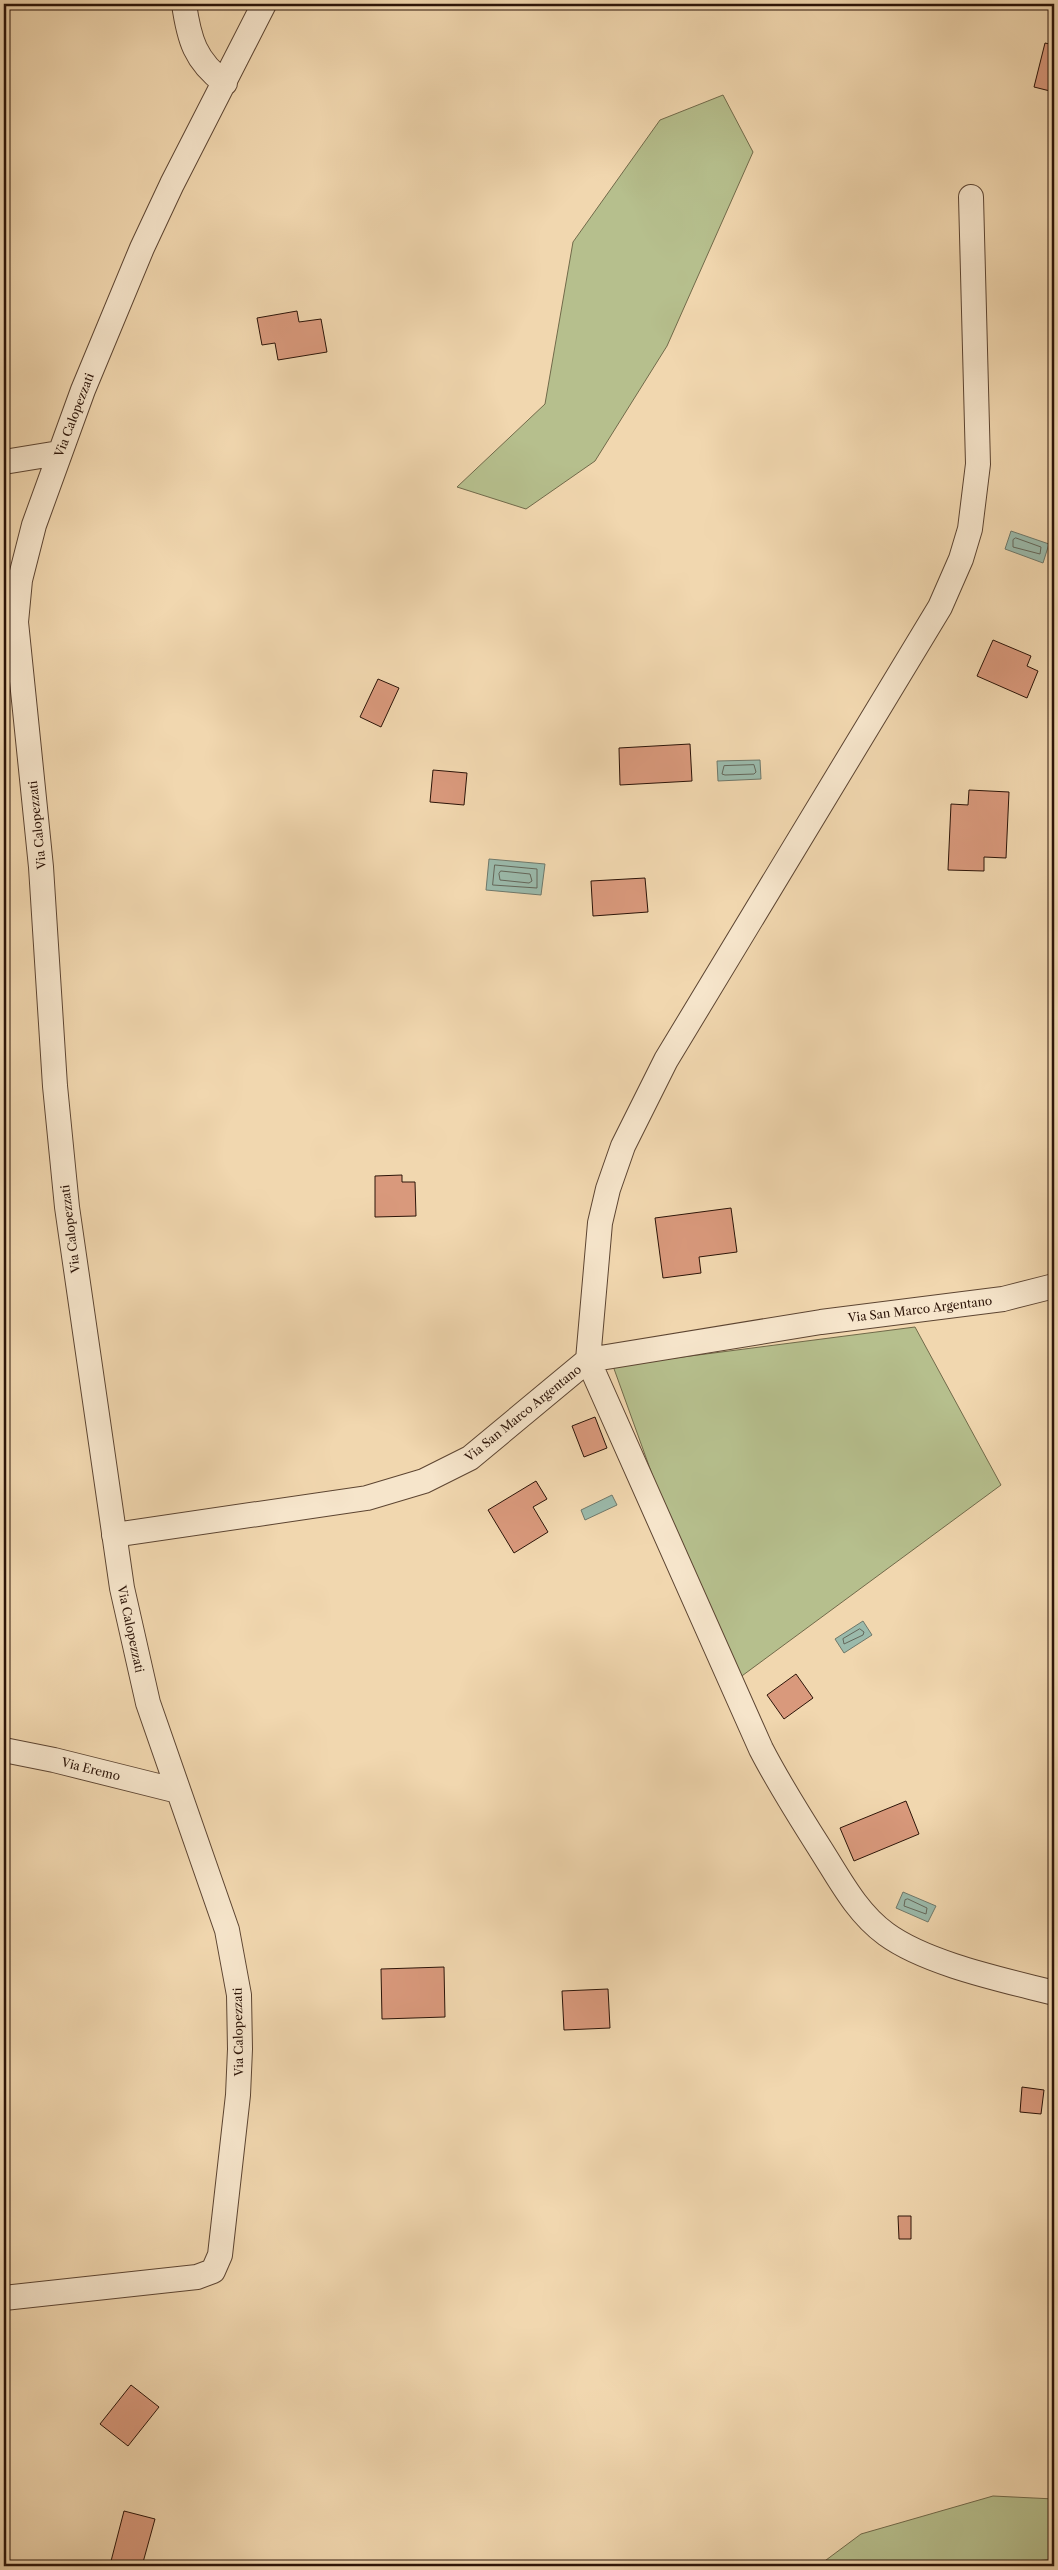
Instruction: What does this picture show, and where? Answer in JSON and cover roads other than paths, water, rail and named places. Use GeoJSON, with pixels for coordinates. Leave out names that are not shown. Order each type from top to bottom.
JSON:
{"type":"FeatureCollection","features":[{"type":"Feature","properties":{"kind":"street"},"geometry":{"type":"LineString","coordinates":[[184,4],[190,38],[199,58],[225,82]]}},
{"type":"Feature","properties":{"kind":"street","name":"Via Calopezzati"},"geometry":{"type":"LineString","coordinates":[[4,2298],[197,2277],[213,2271],[219,2261],[238,2095],[240,2049],[238,1995],[227,1930],[178,1791],[138,1665],[126,1610],[114,1535],[66,1198],[55,1086],[40,858],[17,638],[18,594],[25,558],[59,453],[142,248],[172,184],[264,4]]}},
{"type":"Feature","properties":{"kind":"street"},"geometry":{"type":"LineString","coordinates":[[971,197],[978,464],[974,505],[961,559],[927,631],[700,1000],[640,1110],[623,1146],[604,1205],[596,1252],[588,1360],[761,1749],[791,1803],[852,1898],[878,1928],[915,1951],[936,1960],[1054,1993]]}},
{"type":"Feature","properties":{"kind":"street"},"geometry":{"type":"LineString","coordinates":[[4,462],[59,453]]}},
{"type":"Feature","properties":{"kind":"street","name":"Via San Marco Argentano"},"geometry":{"type":"LineString","coordinates":[[114,1535],[366,1498],[424,1481],[470,1458],[588,1360],[821,1322],[1003,1299],[1054,1286]]}},
{"type":"Feature","properties":{"kind":"street","name":"Via Eremo"},"geometry":{"type":"LineString","coordinates":[[4,1750],[54,1760],[178,1791]]}},
{"type":"Feature","properties":{"kind":"water"},"geometry":{"type":"Polygon","coordinates":[[[1011,531],[1049,544],[1043,563],[1005,549],[1011,531]]]}},
{"type":"Feature","properties":{"kind":"water"},"geometry":{"type":"Polygon","coordinates":[[[760,760],[761,779],[718,781],[717,761],[760,760]]]}},
{"type":"Feature","properties":{"kind":"water"},"geometry":{"type":"Polygon","coordinates":[[[489,859],[545,864],[541,895],[486,890],[489,859]]]}},
{"type":"Feature","properties":{"kind":"water"},"geometry":{"type":"Polygon","coordinates":[[[612,1495],[617,1505],[585,1520],[581,1510],[612,1495]]]}},
{"type":"Feature","properties":{"kind":"water"},"geometry":{"type":"Polygon","coordinates":[[[863,1621],[872,1635],[844,1653],[835,1639],[863,1621]]]}},
{"type":"Feature","properties":{"kind":"water"},"geometry":{"type":"Polygon","coordinates":[[[903,1892],[936,1906],[928,1922],[896,1908],[903,1892]]]}}]}
